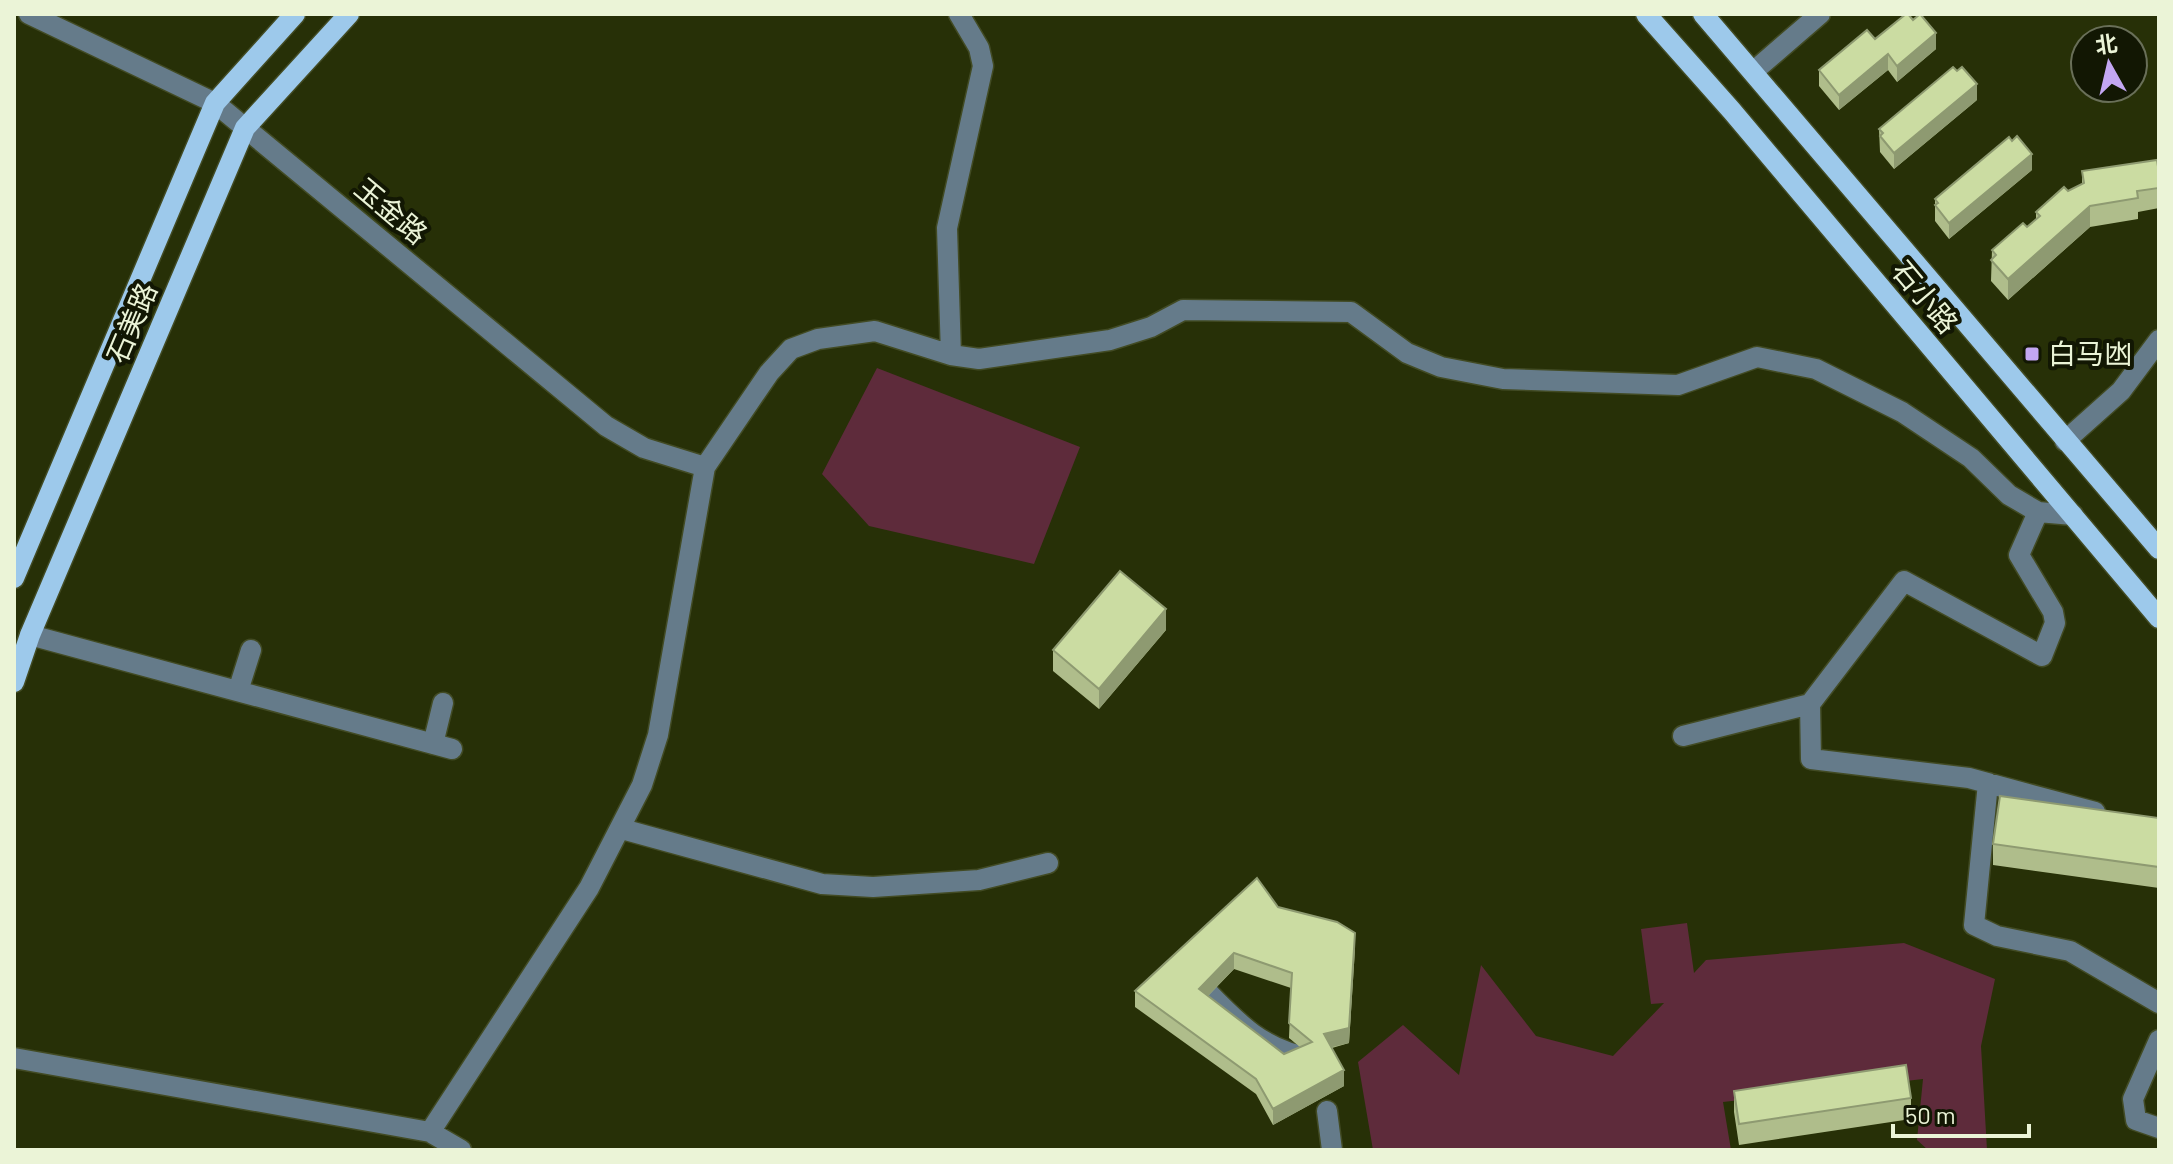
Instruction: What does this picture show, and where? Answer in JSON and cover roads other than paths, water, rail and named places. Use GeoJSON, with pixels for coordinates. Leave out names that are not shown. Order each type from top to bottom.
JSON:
{"type":"FeatureCollection","features":[{"type":"Feature","properties":{"kind":"main road","name":"石美路"},"geometry":{"type":"LineString","coordinates":[[14,578],[215,103],[295,14]]}},
{"type":"Feature","properties":{"kind":"main road","name":"石美路"},"geometry":{"type":"LineString","coordinates":[[14,682],[30,635],[245,128],[349,14]]}},
{"type":"Feature","properties":{"kind":"main road","name":"石小路"},"geometry":{"type":"LineString","coordinates":[[1646,14],[2159,618]]}},
{"type":"Feature","properties":{"kind":"main road","name":"石小路"},"geometry":{"type":"LineString","coordinates":[[1703,14],[2159,549]]}},
{"type":"Feature","properties":{"kind":"street","name":"玉金路"},"geometry":{"type":"LineString","coordinates":[[29,14],[215,103],[606,426],[644,448],[705,467]]}},
{"type":"Feature","properties":{"kind":"street"},"geometry":{"type":"LineString","coordinates":[[951,355],[947,228],[983,66],[979,48],[959,14]]}},
{"type":"Feature","properties":{"kind":"street"},"geometry":{"type":"LineString","coordinates":[[1754,71],[1820,14]]}},
{"type":"Feature","properties":{"kind":"street"},"geometry":{"type":"LineString","coordinates":[[430,1132],[589,888],[622,829],[642,785],[658,735],[705,467],[769,373],[791,349],[845,333],[875,331],[951,355],[979,359],[1110,340],[1151,327],[1183,310],[1351,312],[1407,353],[1441,367],[1503,379],[1678,385],[1757,357],[1816,369],[1902,412],[1971,458],[2009,495],[2038,512],[2073,515]]}},
{"type":"Feature","properties":{"kind":"street"},"geometry":{"type":"LineString","coordinates":[[2065,441],[2121,391],[2159,340]]}},
{"type":"Feature","properties":{"kind":"street"},"geometry":{"type":"LineString","coordinates":[[2038,512],[2019,555],[2053,612],[2055,623],[2042,656],[1904,581],[1810,704],[1811,759],[1988,783],[2118,817]]}},
{"type":"Feature","properties":{"kind":"street"},"geometry":{"type":"LineString","coordinates":[[30,635],[443,746],[443,703]]}},
{"type":"Feature","properties":{"kind":"street"},"geometry":{"type":"LineString","coordinates":[[238,691],[251,650]]}},
{"type":"Feature","properties":{"kind":"street"},"geometry":{"type":"LineString","coordinates":[[1683,736],[1810,704]]}},
{"type":"Feature","properties":{"kind":"street"},"geometry":{"type":"LineString","coordinates":[[1988,783],[1974,925],[1997,936],[2070,951],[2159,1003]]}},
{"type":"Feature","properties":{"kind":"street"},"geometry":{"type":"LineString","coordinates":[[622,829],[822,884],[873,887],[979,880],[1048,863]]}},
{"type":"Feature","properties":{"kind":"street"},"geometry":{"type":"LineString","coordinates":[[1198,982],[1236,1022],[1282,1053],[1312,1058]]}},
{"type":"Feature","properties":{"kind":"street"},"geometry":{"type":"LineString","coordinates":[[2159,1040],[2133,1099],[2136,1120],[2159,1128]]}},
{"type":"Feature","properties":{"kind":"street"},"geometry":{"type":"LineString","coordinates":[[14,1058],[430,1132],[461,1150]]}},
{"type":"Feature","properties":{"kind":"street"},"geometry":{"type":"LineString","coordinates":[[1327,1111],[1332,1150]]}},
{"type":"Feature","properties":{"kind":"place","name":"白马凼"},"geometry":{"type":"Point","coordinates":[2032,354]}}]}
